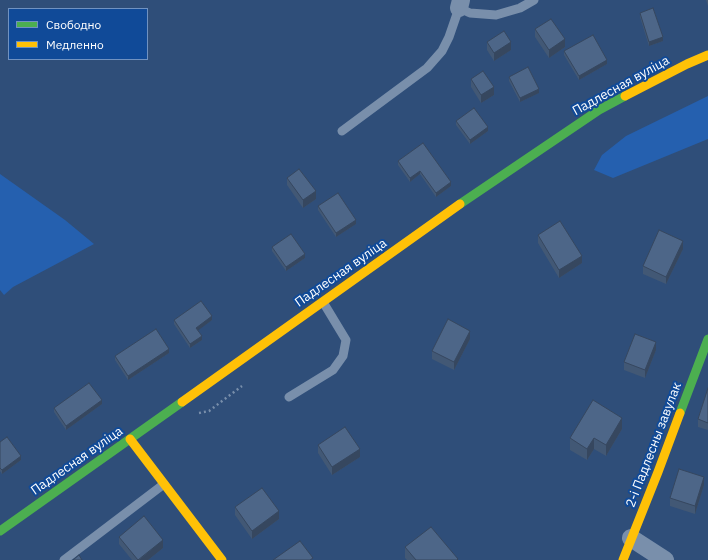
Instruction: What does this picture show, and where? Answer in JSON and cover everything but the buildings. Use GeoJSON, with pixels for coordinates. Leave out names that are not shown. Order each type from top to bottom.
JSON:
{"type":"FeatureCollection","features":[{"type":"Feature","properties":{"kind":"main road","name":"Падлесная вуліца"},"geometry":{"type":"LineString","coordinates":[[0,531],[476,193],[599,110],[687,64],[708,55]]}},
{"type":"Feature","properties":{"kind":"main road","name":"2-і Падлесны завулак"},"geometry":{"type":"LineString","coordinates":[[623,560],[708,339]]}},
{"type":"Feature","properties":{"kind":"main road"},"geometry":{"type":"LineString","coordinates":[[130,439],[222,560]]}},
{"type":"Feature","properties":{"kind":"street"},"geometry":{"type":"LineString","coordinates":[[631,538],[665,560]]}},
{"type":"Feature","properties":{"kind":"lane"},"geometry":{"type":"LineString","coordinates":[[342,131],[427,68],[442,52],[449,37],[460,4],[470,13],[496,15],[520,8],[534,0]]}},
{"type":"Feature","properties":{"kind":"lane"},"geometry":{"type":"LineString","coordinates":[[289,397],[333,370],[343,356],[346,340],[323,302]]}},
{"type":"Feature","properties":{"kind":"lane"},"geometry":{"type":"LineString","coordinates":[[64,560],[164,484]]}},
{"type":"Feature","properties":{"kind":"path"},"geometry":{"type":"LineString","coordinates":[[209,411],[242,386]]}},
{"type":"Feature","properties":{"kind":"shaded area"},"geometry":{"type":"Polygon","coordinates":[[[708,96],[708,139],[613,178],[594,170],[602,155],[626,136],[708,96]]]}},
{"type":"Feature","properties":{"kind":"shaded area"},"geometry":{"type":"Polygon","coordinates":[[[0,174],[65,220],[94,244],[13,287],[4,295],[0,290],[0,174]]]}},
{"type":"Feature","properties":{"kind":"traffic: fast"},"geometry":{"type":"LineString","coordinates":[[460,204],[599,110],[625,96]]}},
{"type":"Feature","properties":{"kind":"traffic: fast"},"geometry":{"type":"LineString","coordinates":[[680,413],[708,339]]}},
{"type":"Feature","properties":{"kind":"traffic: fast"},"geometry":{"type":"LineString","coordinates":[[0,531],[182,402]]}},
{"type":"Feature","properties":{"kind":"traffic: slow"},"geometry":{"type":"LineString","coordinates":[[625,96],[687,64],[708,55]]}},
{"type":"Feature","properties":{"kind":"traffic: slow"},"geometry":{"type":"LineString","coordinates":[[182,402],[460,204]]}},
{"type":"Feature","properties":{"kind":"traffic: slow"},"geometry":{"type":"LineString","coordinates":[[623,560],[680,413]]}},
{"type":"Feature","properties":{"kind":"traffic: slow"},"geometry":{"type":"LineString","coordinates":[[130,439],[222,560]]}}]}
